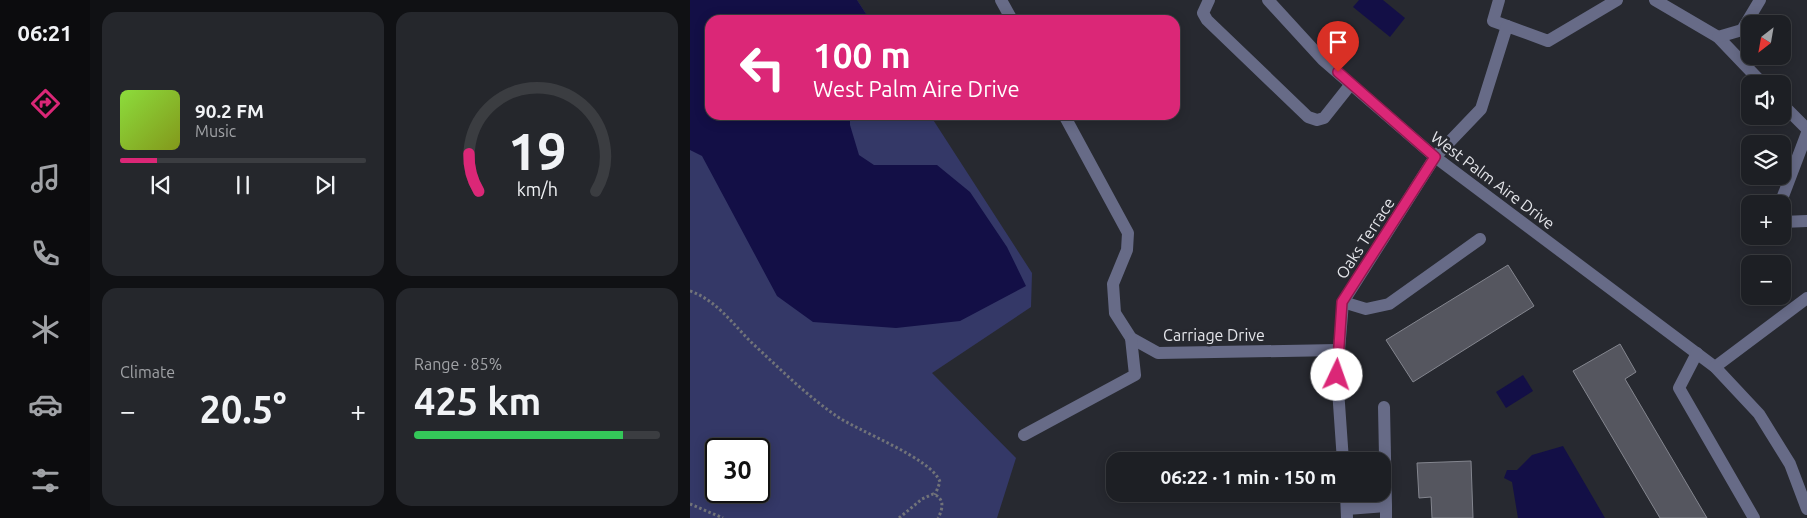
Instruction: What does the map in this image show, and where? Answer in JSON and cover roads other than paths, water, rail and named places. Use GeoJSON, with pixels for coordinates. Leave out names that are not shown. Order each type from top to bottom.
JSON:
{"type":"FeatureCollection","features":[{"type":"Feature","properties":{"kind":"street"},"geometry":{"type":"LineString","coordinates":[[1002,0],[1010,15]]}},
{"type":"Feature","properties":{"kind":"street"},"geometry":{"type":"LineString","coordinates":[[1209,0],[1203,13],[1208,20],[1308,117],[1317,120],[1324,118],[1352,84]]}},
{"type":"Feature","properties":{"kind":"street","name":"West Palm Aire Drive"},"geometry":{"type":"LineString","coordinates":[[1268,0],[1324,60],[1435,157],[1715,367],[1759,414],[1790,464],[1807,509]]}},
{"type":"Feature","properties":{"kind":"street"},"geometry":{"type":"LineString","coordinates":[[1499,0],[1493,21],[1548,41],[1617,0]]}},
{"type":"Feature","properties":{"kind":"street"},"geometry":{"type":"LineString","coordinates":[[1655,0],[1718,37],[1754,75]]}},
{"type":"Feature","properties":{"kind":"street"},"geometry":{"type":"LineString","coordinates":[[1718,37],[1742,30],[1760,0]]}},
{"type":"Feature","properties":{"kind":"street","name":"Oaks Terrace"},"geometry":{"type":"LineString","coordinates":[[1342,452],[1337,375],[1342,302],[1435,157],[1481,109],[1507,26]]}},
{"type":"Feature","properties":{"kind":"street"},"geometry":{"type":"LineString","coordinates":[[1783,195],[1807,131],[1791,114]]}},
{"type":"Feature","properties":{"kind":"street","name":"Carriage Drive"},"geometry":{"type":"LineString","coordinates":[[1067,120],[1128,233],[1126,250],[1113,284],[1115,313],[1131,338],[1158,353],[1338,350]]}},
{"type":"Feature","properties":{"kind":"street"},"geometry":{"type":"LineString","coordinates":[[1791,222],[1807,221]]}},
{"type":"Feature","properties":{"kind":"street"},"geometry":{"type":"LineString","coordinates":[[1342,302],[1366,309],[1389,304],[1480,239]]}},
{"type":"Feature","properties":{"kind":"street"},"geometry":{"type":"LineString","coordinates":[[1715,367],[1807,298]]}},
{"type":"Feature","properties":{"kind":"street"},"geometry":{"type":"LineString","coordinates":[[1024,435],[1135,375],[1131,338]]}},
{"type":"Feature","properties":{"kind":"street"},"geometry":{"type":"LineString","coordinates":[[1697,353],[1679,388],[1754,518]]}},
{"type":"Feature","properties":{"kind":"street"},"geometry":{"type":"LineString","coordinates":[[1347,513],[1386,512],[1384,407]]}}]}
